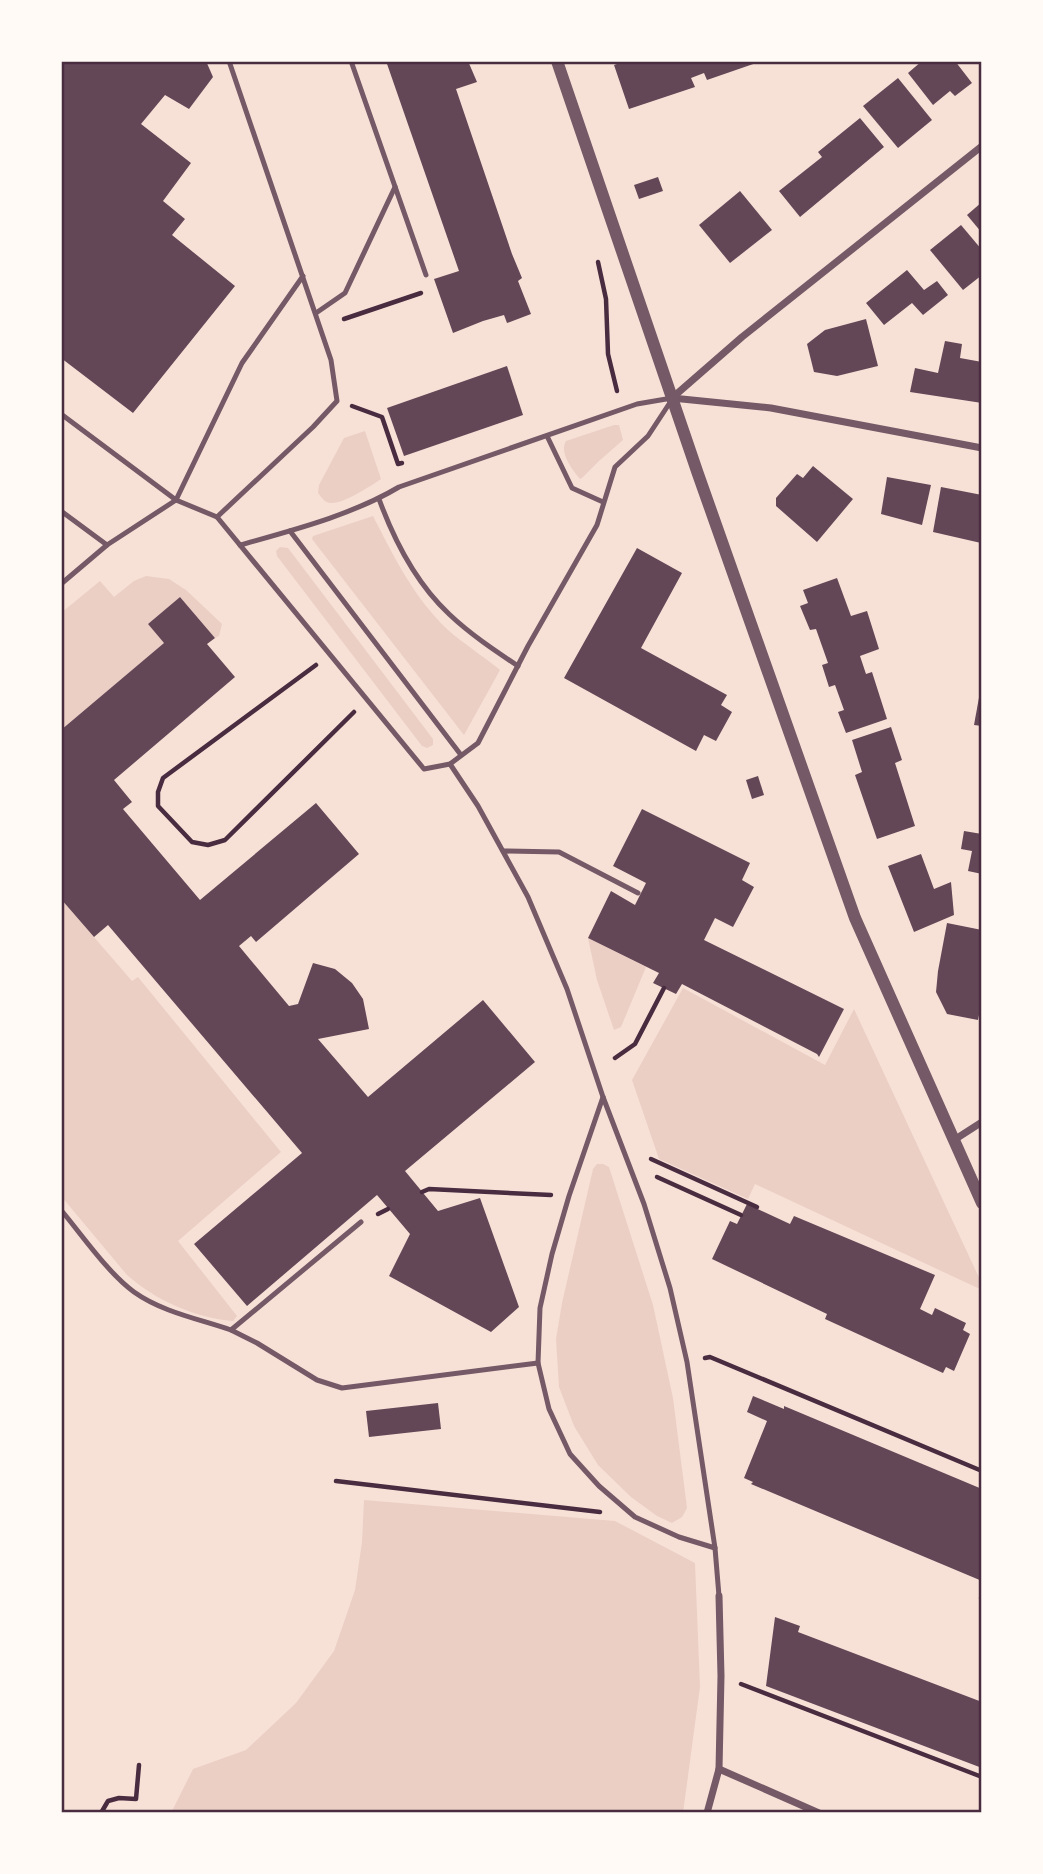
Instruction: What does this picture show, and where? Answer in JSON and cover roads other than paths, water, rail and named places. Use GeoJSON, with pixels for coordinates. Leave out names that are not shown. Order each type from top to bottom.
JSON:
{"type":"FeatureCollection","features":[{"type":"Feature","properties":{"kind":"street"},"geometry":{"type":"LineString","coordinates":[[557,61],[855,918],[982,1203]]}},
{"type":"Feature","properties":{"kind":"street"},"geometry":{"type":"LineString","coordinates":[[673,398],[742,337],[982,146]]}},
{"type":"Feature","properties":{"kind":"street"},"geometry":{"type":"LineString","coordinates":[[673,398],[771,408],[982,448]]}},
{"type":"Feature","properties":{"kind":"street"},"geometry":{"type":"LineString","coordinates":[[954,1140],[982,1122]]}},
{"type":"Feature","properties":{"kind":"street"},"geometry":{"type":"LineString","coordinates":[[707,1813],[719,1769],[719,1596]]}},
{"type":"Feature","properties":{"kind":"street"},"geometry":{"type":"LineString","coordinates":[[719,1769],[819,1813]]}},
{"type":"Feature","properties":{"kind":"lane"},"geometry":{"type":"LineString","coordinates":[[217,517],[338,401],[331,360],[316,313],[229,61]]}},
{"type":"Feature","properties":{"kind":"lane"},"geometry":{"type":"LineString","coordinates":[[351,61],[426,275]]}},
{"type":"Feature","properties":{"kind":"lane"},"geometry":{"type":"LineString","coordinates":[[316,313],[345,293],[395,187]]}},
{"type":"Feature","properties":{"kind":"lane"},"geometry":{"type":"LineString","coordinates":[[61,584],[107,545],[176,500],[242,363],[303,276]]}},
{"type":"Feature","properties":{"kind":"lane"},"geometry":{"type":"LineString","coordinates":[[240,545],[290,531],[379,499],[400,487],[637,404],[673,398]]}},
{"type":"Feature","properties":{"kind":"lane"},"geometry":{"type":"LineString","coordinates":[[61,414],[176,500],[217,517],[424,769],[450,764],[478,743],[597,526],[615,467],[648,436],[673,398]]}},
{"type":"Feature","properties":{"kind":"lane"},"geometry":{"type":"LineString","coordinates":[[547,436],[572,488],[604,502]]}},
{"type":"Feature","properties":{"kind":"lane"},"geometry":{"type":"LineString","coordinates":[[379,499],[386,519],[416,576],[447,612],[478,639],[518,666]]}},
{"type":"Feature","properties":{"kind":"lane"},"geometry":{"type":"LineString","coordinates":[[61,511],[107,545]]}},
{"type":"Feature","properties":{"kind":"lane"},"geometry":{"type":"LineString","coordinates":[[290,531],[461,755]]}},
{"type":"Feature","properties":{"kind":"lane"},"geometry":{"type":"LineString","coordinates":[[450,764],[478,806],[528,897],[567,989],[603,1097],[644,1204],[670,1288],[687,1362],[715,1548],[719,1596]]}},
{"type":"Feature","properties":{"kind":"lane"},"geometry":{"type":"LineString","coordinates":[[503,851],[559,852],[638,893]]}},
{"type":"Feature","properties":{"kind":"lane"},"geometry":{"type":"LineString","coordinates":[[603,1097],[569,1196],[540,1308],[538,1363],[548,1409],[570,1454],[599,1486],[635,1517],[679,1537],[715,1548]]}},
{"type":"Feature","properties":{"kind":"lane"},"geometry":{"type":"LineString","coordinates":[[61,1210],[133,1291],[158,1305],[231,1330],[317,1380],[342,1388],[538,1363]]}},
{"type":"Feature","properties":{"kind":"lane"},"geometry":{"type":"LineString","coordinates":[[231,1330],[361,1222]]}}]}
